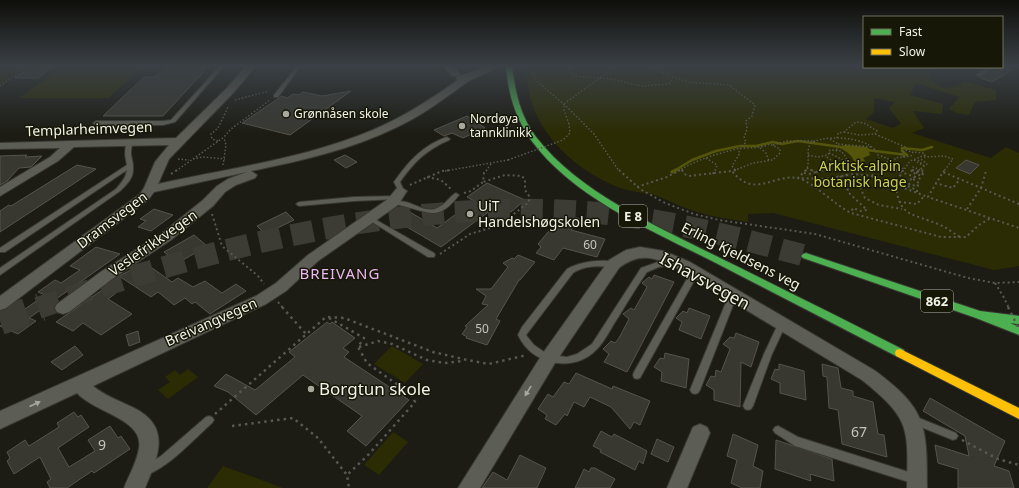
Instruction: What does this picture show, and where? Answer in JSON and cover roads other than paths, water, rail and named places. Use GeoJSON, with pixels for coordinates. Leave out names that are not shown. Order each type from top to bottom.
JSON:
{"type":"FeatureCollection","features":[{"type":"Feature","properties":{"kind":"main road","name":"Erling Kjeldsens veg"},"geometry":{"type":"LineString","coordinates":[[513,89],[514,102],[525,126],[549,156],[599,195],[644,222],[1019,414]]}},
{"type":"Feature","properties":{"kind":"main road","name":"862"},"geometry":{"type":"LineString","coordinates":[[806,256],[980,315],[1019,330]]}},
{"type":"Feature","properties":{"kind":"main road","name":"862"},"geometry":{"type":"LineString","coordinates":[[980,315],[1019,325]]}},
{"type":"Feature","properties":{"kind":"main road"},"geometry":{"type":"LineString","coordinates":[[980,315],[1019,320]]}},
{"type":"Feature","properties":{"kind":"main road"},"geometry":{"type":"LineString","coordinates":[[980,315],[1019,335]]}},
{"type":"Feature","properties":{"kind":"street","name":"Dramsvegen"},"geometry":{"type":"LineString","coordinates":[[0,304],[134,205],[151,189],[155,172],[159,164],[179,141],[231,101],[238,89]]}},
{"type":"Feature","properties":{"kind":"street","name":"Veslefrikkvegen"},"geometry":{"type":"LineString","coordinates":[[446,93],[449,89]]}},
{"type":"Feature","properties":{"kind":"street","name":"Veslefrikkvegen"},"geometry":{"type":"LineString","coordinates":[[151,189],[317,154],[377,133],[424,108],[446,93],[449,89]]}},
{"type":"Feature","properties":{"kind":"street","name":"Templarheimvegen"},"geometry":{"type":"LineString","coordinates":[[0,146],[179,141]]}},
{"type":"Feature","properties":{"kind":"street"},"geometry":{"type":"LineString","coordinates":[[0,192],[54,160],[70,145]]}},
{"type":"Feature","properties":{"kind":"street","name":"Veslefrikkvegen"},"geometry":{"type":"LineString","coordinates":[[63,308],[107,275],[166,237],[208,203],[221,189],[232,182],[255,174],[264,166]]}},
{"type":"Feature","properties":{"kind":"street","name":"Breivangvegen"},"geometry":{"type":"LineString","coordinates":[[0,420],[232,314],[272,294],[313,258],[371,219],[397,197]]}},
{"type":"Feature","properties":{"kind":"street","name":"Ishavsvegen"},"geometry":{"type":"LineString","coordinates":[[468,488],[542,356],[614,264],[621,258],[628,255],[646,252],[657,253],[695,272],[868,375],[890,391],[900,400],[912,419],[917,437],[917,484]]}},
{"type":"Feature","properties":{"kind":"street"},"geometry":{"type":"LineString","coordinates":[[80,384],[95,398],[133,417],[147,428],[150,438],[150,446],[137,481]]}},
{"type":"Feature","properties":{"kind":"street"},"geometry":{"type":"LineString","coordinates":[[677,488],[700,433]]}},
{"type":"Feature","properties":{"kind":"lane"},"geometry":{"type":"LineString","coordinates":[[96,123],[163,123],[173,121],[202,89]]}},
{"type":"Feature","properties":{"kind":"lane"},"geometry":{"type":"LineString","coordinates":[[276,96],[282,89]]}},
{"type":"Feature","properties":{"kind":"lane"},"geometry":{"type":"LineString","coordinates":[[446,138],[422,151],[409,164],[397,182],[397,197],[403,203],[423,211],[430,212],[444,208],[456,195]]}},
{"type":"Feature","properties":{"kind":"lane"},"geometry":{"type":"LineString","coordinates":[[0,272],[118,190],[127,181],[131,172],[128,152],[130,142]]}},
{"type":"Feature","properties":{"kind":"lane"},"geometry":{"type":"LineString","coordinates":[[2,250],[130,166]]}},
{"type":"Feature","properties":{"kind":"lane"},"geometry":{"type":"LineString","coordinates":[[299,204],[397,197]]}},
{"type":"Feature","properties":{"kind":"lane"},"geometry":{"type":"LineString","coordinates":[[371,219],[431,255]]}},
{"type":"Feature","properties":{"kind":"lane"},"geometry":{"type":"LineString","coordinates":[[614,264],[583,265],[570,271],[531,320],[522,335],[524,342],[542,356],[573,359],[587,353],[596,346],[644,270],[658,265],[677,262]]}},
{"type":"Feature","properties":{"kind":"lane"},"geometry":{"type":"LineString","coordinates":[[637,375],[695,272]]}},
{"type":"Feature","properties":{"kind":"lane"},"geometry":{"type":"LineString","coordinates":[[695,390],[733,295]]}},
{"type":"Feature","properties":{"kind":"lane"},"geometry":{"type":"LineString","coordinates":[[748,406],[768,354],[782,324]]}},
{"type":"Feature","properties":{"kind":"lane"},"geometry":{"type":"LineString","coordinates":[[912,419],[953,436]]}},
{"type":"Feature","properties":{"kind":"lane"},"geometry":{"type":"LineString","coordinates":[[137,481],[165,459],[209,420]]}},
{"type":"Feature","properties":{"kind":"lane"},"geometry":{"type":"LineString","coordinates":[[778,430],[795,441],[917,484]]}},
{"type":"Feature","properties":{"kind":"waterway"},"geometry":{"type":"LineString","coordinates":[[674,171],[692,160],[716,151],[740,146],[756,146],[773,142],[782,144],[798,141],[841,147]]}},
{"type":"Feature","properties":{"kind":"waterway"},"geometry":{"type":"LineString","coordinates":[[867,150],[907,155],[902,151],[902,148],[922,150],[932,147]]}},
{"type":"Feature","properties":{"kind":"tunnel"},"geometry":{"type":"LineString","coordinates":[[38,308],[167,266],[233,249],[300,234],[367,222],[434,214],[502,210],[600,213],[660,221],[689,227],[806,256]]}},
{"type":"Feature","properties":{"kind":"tunnel"},"geometry":{"type":"LineString","coordinates":[[0,321],[41,307]]}},
{"type":"Feature","properties":{"kind":"place","name":"Grønnåsen skole"},"geometry":{"type":"Point","coordinates":[286,114]}},
{"type":"Feature","properties":{"kind":"place","name":"Nordøya tannklinikk"},"geometry":{"type":"Point","coordinates":[462,126]}},
{"type":"Feature","properties":{"kind":"place","name":"UiT Handelshøgskolen"},"geometry":{"type":"Point","coordinates":[470,214]}},
{"type":"Feature","properties":{"kind":"place","name":"Borgtun skole"},"geometry":{"type":"Point","coordinates":[311,389]}},
{"type":"Feature","properties":{"kind":"district","name":"BREIVANG"},"geometry":{"type":"Point","coordinates":[340,274]}},
{"type":"Feature","properties":{"kind":"park label","name":"Arktisk-alpin botanisk hage"},"geometry":{"type":"Point","coordinates":[860,174]}}]}
